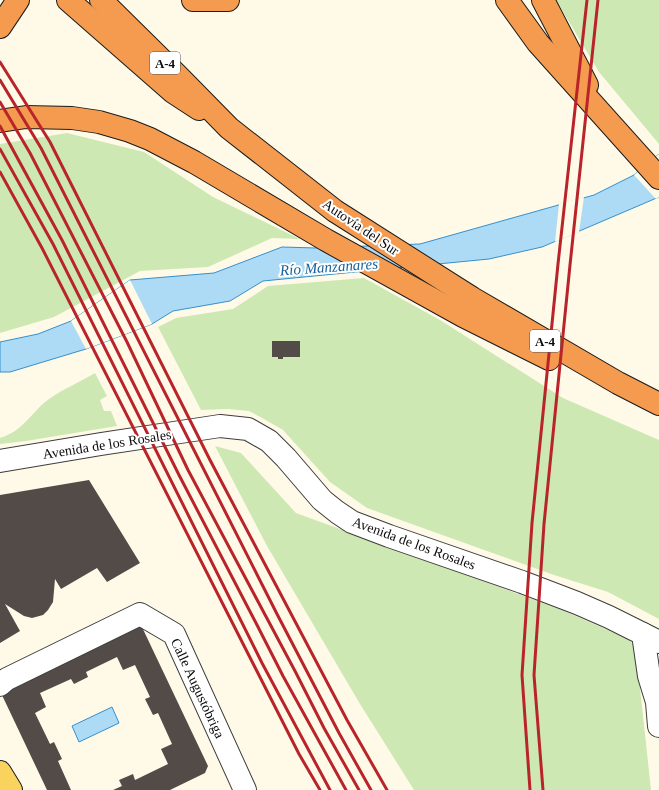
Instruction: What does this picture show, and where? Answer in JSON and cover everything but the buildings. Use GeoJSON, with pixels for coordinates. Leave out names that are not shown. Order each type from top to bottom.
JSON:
{"type":"FeatureCollection","features":[{"type":"Feature","properties":{"kind":"highway"},"geometry":{"type":"LineString","coordinates":[[6,15],[18,0]]}},
{"type":"Feature","properties":{"kind":"highway","name":"Autovía del Sur"},"geometry":{"type":"LineString","coordinates":[[101,0],[228,128],[335,211],[467,307]]}},
{"type":"Feature","properties":{"kind":"highway"},"geometry":{"type":"LineString","coordinates":[[193,0],[228,0]]}},
{"type":"Feature","properties":{"kind":"highway"},"geometry":{"type":"LineString","coordinates":[[507,0],[538,43],[659,178]]}},
{"type":"Feature","properties":{"kind":"highway"},"geometry":{"type":"LineString","coordinates":[[543,0],[607,120]]}},
{"type":"Feature","properties":{"kind":"highway"},"geometry":{"type":"LineString","coordinates":[[68,1],[173,92],[228,128]]}},
{"type":"Feature","properties":{"kind":"highway"},"geometry":{"type":"LineString","coordinates":[[0,121],[26,118],[72,118],[99,122],[130,131],[171,150],[326,240],[467,307],[581,375],[618,383],[659,404]]}},
{"type":"Feature","properties":{"kind":"main road"},"geometry":{"type":"LineString","coordinates":[[0,772],[11,790]]}},
{"type":"Feature","properties":{"kind":"street","name":"Avenida de los Rosales"},"geometry":{"type":"LineString","coordinates":[[0,461],[220,426],[248,429],[270,442],[286,458],[322,500],[352,522],[577,603],[651,638]]}},
{"type":"Feature","properties":{"kind":"street","name":"Calle Augustóbriga"},"geometry":{"type":"LineString","coordinates":[[0,685],[7,679],[140,614],[174,634],[244,790]]}},
{"type":"Feature","properties":{"kind":"street"},"geometry":{"type":"LineString","coordinates":[[651,638],[658,701],[659,726]]}},
{"type":"Feature","properties":{"kind":"green space"},"geometry":{"type":"Polygon","coordinates":[[[556,0],[659,0],[659,144],[599,72],[556,0]]]}},
{"type":"Feature","properties":{"kind":"green space"},"geometry":{"type":"Polygon","coordinates":[[[67,133],[144,152],[213,197],[300,239],[272,238],[208,267],[140,271],[54,317],[0,333],[0,144],[67,133]]]}},
{"type":"Feature","properties":{"kind":"green space"},"geometry":{"type":"Polygon","coordinates":[[[364,278],[440,320],[563,398],[659,440],[659,619],[608,592],[554,575],[367,508],[330,482],[283,430],[249,411],[228,409],[201,410],[158,327],[176,318],[233,309],[268,286],[364,278]]]}},
{"type":"Feature","properties":{"kind":"green space"},"geometry":{"type":"Polygon","coordinates":[[[95,373],[107,396],[100,400],[104,411],[111,411],[117,426],[0,444],[0,438],[9,435],[21,426],[42,404],[60,392],[95,373]]]}},
{"type":"Feature","properties":{"kind":"green space"},"geometry":{"type":"Polygon","coordinates":[[[215,446],[241,453],[296,513],[562,610],[628,639],[633,644],[636,651],[651,790],[414,790],[360,704],[267,546],[215,446]]]}},
{"type":"Feature","properties":{"kind":"water","name":"Río Manzanares"},"geometry":{"type":"Polygon","coordinates":[[[659,154],[659,197],[542,247],[489,259],[263,281],[230,301],[173,311],[152,324],[86,349],[10,372],[0,372],[0,342],[38,334],[71,321],[130,280],[214,273],[282,247],[316,248],[420,244],[594,195],[634,175],[659,154]]]}},
{"type":"Feature","properties":{"kind":"water"},"geometry":{"type":"Polygon","coordinates":[[[112,707],[119,723],[79,742],[72,726],[112,707]]]}},
{"type":"Feature","properties":{"kind":"pier"},"geometry":{"type":"Polygon","coordinates":[[[659,154],[659,197],[656,199],[634,175],[659,154]]]}},
{"type":"Feature","properties":{"kind":"pier"},"geometry":{"type":"Polygon","coordinates":[[[584,197],[579,232],[555,242],[559,204],[584,197]]]}},
{"type":"Feature","properties":{"kind":"pier"},"geometry":{"type":"Polygon","coordinates":[[[130,280],[152,324],[86,349],[71,321],[130,280]]]}},
{"type":"Feature","properties":{"kind":"railway"},"geometry":{"type":"LineString","coordinates":[[530,790],[522,675],[532,523],[558,264],[587,0]]}},
{"type":"Feature","properties":{"kind":"railway"},"geometry":{"type":"LineString","coordinates":[[543,790],[534,675],[544,524],[598,0]]}},
{"type":"Feature","properties":{"kind":"railway"},"geometry":{"type":"LineString","coordinates":[[0,62],[50,142],[210,460],[347,720],[387,790]]}},
{"type":"Feature","properties":{"kind":"railway"},"geometry":{"type":"LineString","coordinates":[[0,80],[41,148],[277,614],[339,733],[371,790]]}},
{"type":"Feature","properties":{"kind":"railway"},"geometry":{"type":"LineString","coordinates":[[0,102],[30,153],[127,342],[188,470],[324,728],[359,790]]}},
{"type":"Feature","properties":{"kind":"railway"},"geometry":{"type":"LineString","coordinates":[[0,126],[62,240],[179,475],[283,676],[346,790]]}},
{"type":"Feature","properties":{"kind":"railway"},"geometry":{"type":"LineString","coordinates":[[0,149],[53,244],[262,663],[330,790]]}},
{"type":"Feature","properties":{"kind":"railway"},"geometry":{"type":"LineString","coordinates":[[0,172],[42,248],[299,754],[320,790]]}}]}
